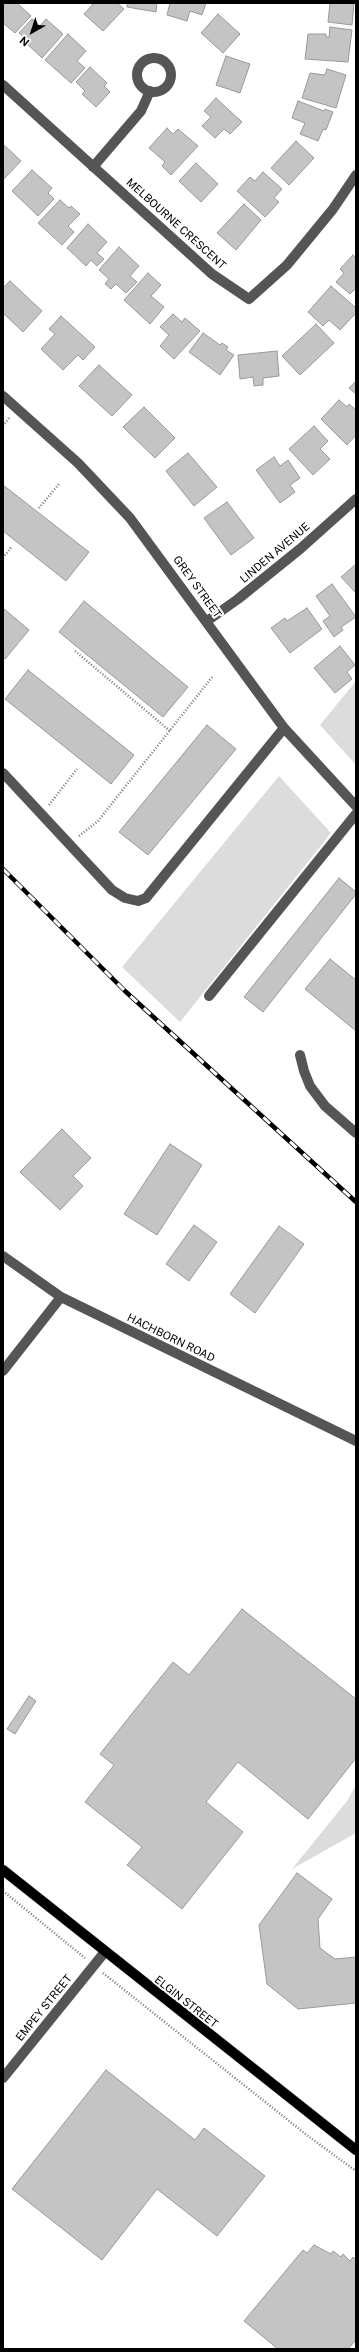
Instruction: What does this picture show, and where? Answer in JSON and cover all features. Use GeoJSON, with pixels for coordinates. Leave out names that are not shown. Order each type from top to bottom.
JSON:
{"type":"FeatureCollection","features":[{"type":"Feature","properties":{"kind":"main road","name":"ELGIN STREET"},"geometry":{"type":"LineString","coordinates":[[3,1870],[104,1953],[356,2150]]}},
{"type":"Feature","properties":{"kind":"street","name":"MELBOURNE CRESCENT"},"geometry":{"type":"LineString","coordinates":[[3,85],[212,274],[249,299],[287,265],[333,209],[356,175]]}},
{"type":"Feature","properties":{"kind":"street"},"geometry":{"type":"LineString","coordinates":[[93,167],[141,111],[150,91]]}},
{"type":"Feature","properties":{"kind":"street","name":"GREY STREET"},"geometry":{"type":"LineString","coordinates":[[3,396],[78,463],[130,518],[284,728],[356,806]]}},
{"type":"Feature","properties":{"kind":"street","name":"LINDEN AVENUE"},"geometry":{"type":"LineString","coordinates":[[207,621],[238,599],[300,549],[356,499]]}},
{"type":"Feature","properties":{"kind":"street"},"geometry":{"type":"LineString","coordinates":[[3,773],[112,890],[125,898],[138,901],[146,898],[284,728]]}},
{"type":"Feature","properties":{"kind":"street"},"geometry":{"type":"LineString","coordinates":[[209,996],[356,814]]}},
{"type":"Feature","properties":{"kind":"street"},"geometry":{"type":"LineString","coordinates":[[300,1055],[310,1086],[325,1106],[356,1133]]}},
{"type":"Feature","properties":{"kind":"street","name":"HACHBORN ROAD"},"geometry":{"type":"LineString","coordinates":[[3,1256],[61,1297],[356,1441]]}},
{"type":"Feature","properties":{"kind":"street"},"geometry":{"type":"LineString","coordinates":[[3,1371],[61,1297]]}},
{"type":"Feature","properties":{"kind":"street","name":"EMPEY STREET"},"geometry":{"type":"LineString","coordinates":[[3,2078],[104,1953]]}},
{"type":"Feature","properties":{"kind":"path"},"geometry":{"type":"LineString","coordinates":[[39,508],[59,484]]}},
{"type":"Feature","properties":{"kind":"path"},"geometry":{"type":"LineString","coordinates":[[3,558],[12,546]]}},
{"type":"Feature","properties":{"kind":"path"},"geometry":{"type":"LineString","coordinates":[[75,651],[170,731]]}},
{"type":"Feature","properties":{"kind":"path"},"geometry":{"type":"LineString","coordinates":[[70,844],[98,821],[213,676]]}},
{"type":"Feature","properties":{"kind":"path"},"geometry":{"type":"LineString","coordinates":[[42,814],[77,769]]}},
{"type":"Feature","properties":{"kind":"path"},"geometry":{"type":"LineString","coordinates":[[3,1891],[94,1966],[308,2136],[356,2171]]}},
{"type":"Feature","properties":{"kind":"shaded area"},"geometry":{"type":"Polygon","coordinates":[[[356,681],[356,765],[320,725],[356,681]]]}},
{"type":"Feature","properties":{"kind":"shaded area"},"geometry":{"type":"Polygon","coordinates":[[[279,776],[331,833],[180,1022],[122,967],[279,776]]]}},
{"type":"Feature","properties":{"kind":"shaded area"},"geometry":{"type":"Polygon","coordinates":[[[356,1785],[356,1833],[292,1869],[347,1801],[356,1785]]]}},
{"type":"Feature","properties":{"kind":"building"},"geometry":{"type":"Polygon","coordinates":[[[3,3],[17,3],[31,16],[15,33],[3,23],[3,3]]]}},
{"type":"Feature","properties":{"kind":"building"},"geometry":{"type":"Polygon","coordinates":[[[94,3],[117,3],[124,9],[103,31],[84,14],[94,3]]]}},
{"type":"Feature","properties":{"kind":"building"},"geometry":{"type":"Polygon","coordinates":[[[127,3],[157,3],[156,12],[127,7],[127,3]]]}},
{"type":"Feature","properties":{"kind":"building"},"geometry":{"type":"Polygon","coordinates":[[[170,3],[206,3],[202,15],[190,11],[187,21],[167,15],[170,3]]]}},
{"type":"Feature","properties":{"kind":"building"},"geometry":{"type":"Polygon","coordinates":[[[330,3],[354,3],[352,25],[328,22],[330,3]]]}},
{"type":"Feature","properties":{"kind":"building"},"geometry":{"type":"Polygon","coordinates":[[[218,14],[240,34],[223,53],[201,33],[218,14]]]}},
{"type":"Feature","properties":{"kind":"building"},"geometry":{"type":"Polygon","coordinates":[[[32,19],[40,26],[46,19],[63,34],[42,58],[25,42],[27,40],[19,33],[32,19]]]}},
{"type":"Feature","properties":{"kind":"building"},"geometry":{"type":"Polygon","coordinates":[[[330,27],[352,30],[348,62],[305,59],[308,34],[326,34],[326,37],[329,37],[330,27]]]}},
{"type":"Feature","properties":{"kind":"building"},"geometry":{"type":"Polygon","coordinates":[[[68,34],[86,51],[77,61],[85,68],[71,83],[45,60],[68,34]]]}},
{"type":"Feature","properties":{"kind":"building"},"geometry":{"type":"Polygon","coordinates":[[[226,56],[250,64],[240,93],[216,85],[226,56]]]}},
{"type":"Feature","properties":{"kind":"building"},"geometry":{"type":"Polygon","coordinates":[[[90,67],[107,83],[104,86],[110,92],[96,107],[82,94],[85,91],[76,82],[90,67]]]}},
{"type":"Feature","properties":{"kind":"building"},"geometry":{"type":"Polygon","coordinates":[[[327,69],[346,75],[336,108],[302,98],[310,73],[325,75],[327,69]]]}},
{"type":"Feature","properties":{"kind":"building"},"geometry":{"type":"Polygon","coordinates":[[[216,98],[242,122],[230,134],[224,129],[215,138],[202,126],[211,117],[204,111],[216,98]]]}},
{"type":"Feature","properties":{"kind":"building"},"geometry":{"type":"Polygon","coordinates":[[[298,101],[324,111],[325,109],[333,112],[326,130],[323,129],[318,141],[300,134],[305,123],[292,118],[298,101]]]}},
{"type":"Feature","properties":{"kind":"building"},"geometry":{"type":"Polygon","coordinates":[[[167,128],[173,134],[178,129],[198,146],[171,175],[162,166],[165,162],[149,148],[167,128]]]}},
{"type":"Feature","properties":{"kind":"building"},"geometry":{"type":"Polygon","coordinates":[[[296,141],[314,158],[289,185],[271,168],[296,141]]]}},
{"type":"Feature","properties":{"kind":"building"},"geometry":{"type":"Polygon","coordinates":[[[3,144],[21,161],[3,180],[3,144]]]}},
{"type":"Feature","properties":{"kind":"building"},"geometry":{"type":"Polygon","coordinates":[[[196,163],[218,184],[201,202],[179,181],[196,163]]]}},
{"type":"Feature","properties":{"kind":"building"},"geometry":{"type":"Polygon","coordinates":[[[32,170],[52,188],[48,193],[54,199],[38,216],[12,191],[32,170]]]}},
{"type":"Feature","properties":{"kind":"building"},"geometry":{"type":"Polygon","coordinates":[[[263,172],[282,189],[274,198],[279,202],[265,217],[237,191],[250,177],[255,181],[263,172]]]}},
{"type":"Feature","properties":{"kind":"building"},"geometry":{"type":"Polygon","coordinates":[[[60,200],[69,208],[71,206],[80,214],[68,226],[74,232],[62,245],[38,223],[60,200]]]}},
{"type":"Feature","properties":{"kind":"building"},"geometry":{"type":"Polygon","coordinates":[[[244,204],[261,220],[236,250],[217,233],[244,204]]]}},
{"type":"Feature","properties":{"kind":"building"},"geometry":{"type":"Polygon","coordinates":[[[88,224],[107,242],[97,253],[104,259],[97,266],[91,260],[86,266],[67,248],[88,224]]]}},
{"type":"Feature","properties":{"kind":"building"},"geometry":{"type":"Polygon","coordinates":[[[119,247],[139,266],[130,276],[137,282],[126,293],[116,284],[111,289],[105,284],[109,279],[99,270],[119,247]]]}},
{"type":"Feature","properties":{"kind":"building"},"geometry":{"type":"Polygon","coordinates":[[[353,255],[356,258],[356,288],[350,294],[336,282],[344,273],[340,269],[353,255]]]}},
{"type":"Feature","properties":{"kind":"building"},"geometry":{"type":"Polygon","coordinates":[[[148,273],[161,285],[151,296],[164,307],[150,324],[124,300],[148,273]]]}},
{"type":"Feature","properties":{"kind":"building"},"geometry":{"type":"Polygon","coordinates":[[[10,281],[42,311],[23,332],[3,313],[3,288],[10,281]]]}},
{"type":"Feature","properties":{"kind":"building"},"geometry":{"type":"Polygon","coordinates":[[[331,286],[356,308],[356,313],[340,330],[329,320],[323,326],[308,312],[331,286]]]}},
{"type":"Feature","properties":{"kind":"building"},"geometry":{"type":"Polygon","coordinates":[[[173,314],[182,322],[185,318],[200,331],[174,359],[160,346],[169,335],[160,327],[173,314]]]}},
{"type":"Feature","properties":{"kind":"building"},"geometry":{"type":"Polygon","coordinates":[[[61,316],[95,347],[83,360],[78,355],[63,370],[41,349],[55,334],[49,329],[61,316]]]}},
{"type":"Feature","properties":{"kind":"building"},"geometry":{"type":"Polygon","coordinates":[[[316,324],[334,343],[300,375],[282,356],[316,324]]]}},
{"type":"Feature","properties":{"kind":"building"},"geometry":{"type":"Polygon","coordinates":[[[203,333],[220,345],[222,343],[228,347],[226,350],[234,355],[220,375],[189,352],[203,333]]]}},
{"type":"Feature","properties":{"kind":"building"},"geometry":{"type":"Polygon","coordinates":[[[277,351],[279,376],[263,378],[263,385],[254,386],[253,377],[240,379],[238,355],[277,351]]]}},
{"type":"Feature","properties":{"kind":"building"},"geometry":{"type":"Polygon","coordinates":[[[99,365],[132,395],[112,416],[79,386],[99,365]]]}},
{"type":"Feature","properties":{"kind":"building"},"geometry":{"type":"Polygon","coordinates":[[[356,381],[356,394],[349,388],[356,381]]]}},
{"type":"Feature","properties":{"kind":"building"},"geometry":{"type":"Polygon","coordinates":[[[339,400],[347,407],[349,404],[356,410],[356,435],[347,445],[321,419],[339,400]]]}},
{"type":"Feature","properties":{"kind":"building"},"geometry":{"type":"Polygon","coordinates":[[[144,407],[175,438],[155,458],[123,427],[144,407]]]}},
{"type":"Feature","properties":{"kind":"building"},"geometry":{"type":"Polygon","coordinates":[[[314,426],[328,441],[320,449],[330,459],[313,475],[289,449],[314,426]]]}},
{"type":"Feature","properties":{"kind":"building"},"geometry":{"type":"Polygon","coordinates":[[[188,453],[217,487],[194,506],[166,471],[188,453]]]}},
{"type":"Feature","properties":{"kind":"building"},"geometry":{"type":"Polygon","coordinates":[[[274,457],[280,466],[288,460],[300,478],[290,485],[295,492],[280,503],[256,470],[274,457]]]}},
{"type":"Feature","properties":{"kind":"building"},"geometry":{"type":"Polygon","coordinates":[[[3,485],[89,552],[66,581],[3,531],[3,485]]]}},
{"type":"Feature","properties":{"kind":"building"},"geometry":{"type":"Polygon","coordinates":[[[227,502],[254,538],[231,555],[204,518],[227,502]]]}},
{"type":"Feature","properties":{"kind":"building"},"geometry":{"type":"Polygon","coordinates":[[[356,564],[356,593],[341,577],[356,564]]]}},
{"type":"Feature","properties":{"kind":"building"},"geometry":{"type":"Polygon","coordinates":[[[332,584],[356,617],[341,627],[343,630],[334,637],[323,621],[330,616],[316,596],[332,584]]]}},
{"type":"Feature","properties":{"kind":"building"},"geometry":{"type":"Polygon","coordinates":[[[84,601],[188,687],[163,717],[59,632],[84,601]]]}},
{"type":"Feature","properties":{"kind":"building"},"geometry":{"type":"Polygon","coordinates":[[[3,608],[29,630],[5,659],[3,657],[3,608]]]}},
{"type":"Feature","properties":{"kind":"building"},"geometry":{"type":"Polygon","coordinates":[[[307,608],[322,629],[290,653],[271,628],[285,618],[287,621],[307,608]]]}},
{"type":"Feature","properties":{"kind":"building"},"geometry":{"type":"Polygon","coordinates":[[[340,646],[355,665],[347,672],[352,679],[335,693],[314,668],[340,646]]]}},
{"type":"Feature","properties":{"kind":"building"},"geometry":{"type":"Polygon","coordinates":[[[28,670],[134,755],[111,784],[5,699],[28,670]]]}},
{"type":"Feature","properties":{"kind":"building"},"geometry":{"type":"Polygon","coordinates":[[[207,725],[236,749],[148,855],[119,832],[207,725]]]}},
{"type":"Feature","properties":{"kind":"building"},"geometry":{"type":"Polygon","coordinates":[[[339,878],[356,892],[356,894],[263,1012],[244,997],[339,878]]]}},
{"type":"Feature","properties":{"kind":"building"},"geometry":{"type":"Polygon","coordinates":[[[330,959],[356,980],[356,1031],[305,989],[330,959]]]}},
{"type":"Feature","properties":{"kind":"building"},"geometry":{"type":"Polygon","coordinates":[[[62,1129],[91,1158],[73,1176],[83,1186],[60,1210],[20,1172],[62,1129]]]}},
{"type":"Feature","properties":{"kind":"building"},"geometry":{"type":"Polygon","coordinates":[[[170,1144],[202,1165],[157,1235],[124,1214],[170,1144]]]}},
{"type":"Feature","properties":{"kind":"building"},"geometry":{"type":"Polygon","coordinates":[[[194,1225],[217,1242],[189,1281],[166,1264],[194,1225]]]}},
{"type":"Feature","properties":{"kind":"building"},"geometry":{"type":"Polygon","coordinates":[[[279,1226],[304,1244],[255,1313],[230,1294],[279,1226]]]}},
{"type":"Feature","properties":{"kind":"building"},"geometry":{"type":"Polygon","coordinates":[[[242,1609],[356,1699],[356,1758],[308,1819],[238,1762],[206,1802],[243,1832],[182,1909],[127,1865],[142,1847],[85,1802],[114,1765],[100,1754],[173,1662],[189,1675],[242,1609]]]}},
{"type":"Feature","properties":{"kind":"building"},"geometry":{"type":"Polygon","coordinates":[[[29,1696],[36,1701],[15,1734],[7,1729],[29,1696]]]}},
{"type":"Feature","properties":{"kind":"building"},"geometry":{"type":"Polygon","coordinates":[[[297,1873],[332,1899],[318,1919],[320,1948],[335,1959],[356,1957],[356,2003],[298,2009],[267,1984],[259,1925],[297,1873]]]}},
{"type":"Feature","properties":{"kind":"building"},"geometry":{"type":"Polygon","coordinates":[[[106,2070],[195,2140],[204,2128],[265,2176],[217,2236],[157,2189],[102,2260],[12,2189],[106,2070]]]}},
{"type":"Feature","properties":{"kind":"building"},"geometry":{"type":"Polygon","coordinates":[[[314,2245],[331,2254],[333,2251],[341,2257],[343,2254],[350,2261],[353,2257],[356,2260],[356,2340],[348,2349],[278,2349],[244,2321],[303,2250],[307,2253],[314,2245]]]}},
{"type":"Feature","properties":{"kind":"railway"},"geometry":{"type":"LineString","coordinates":[[3,869],[125,991],[356,1202]]}}]}
